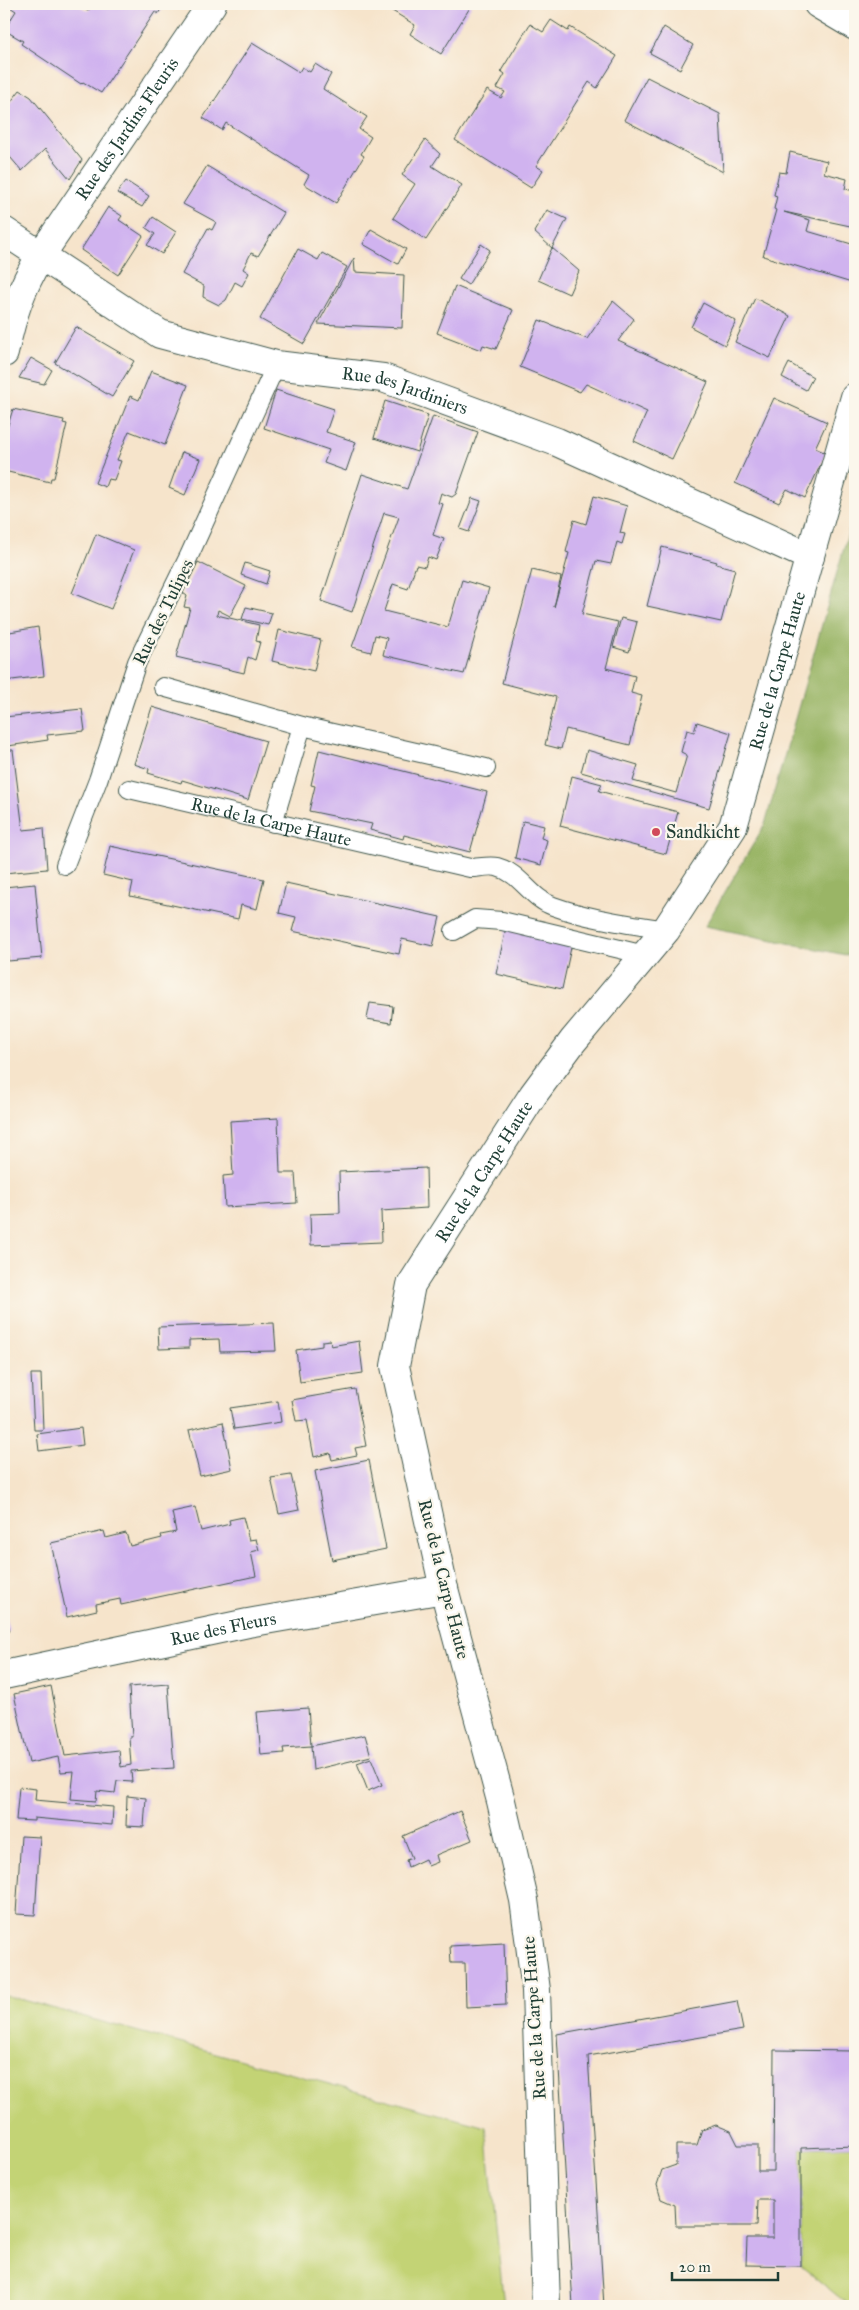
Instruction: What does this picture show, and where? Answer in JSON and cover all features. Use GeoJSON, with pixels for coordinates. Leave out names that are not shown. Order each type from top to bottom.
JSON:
{"type":"FeatureCollection","features":[{"type":"Feature","properties":{"kind":"street","name":"Rue des Jardins Fleuris"},"geometry":{"type":"LineString","coordinates":[[4,353],[13,313],[23,284],[41,254],[212,4]]}},
{"type":"Feature","properties":{"kind":"street"},"geometry":{"type":"LineString","coordinates":[[818,4],[855,26]]}},
{"type":"Feature","properties":{"kind":"street","name":"Rue des Jardiniers"},"geometry":{"type":"LineString","coordinates":[[4,231],[160,334],[276,365],[383,378],[557,442],[810,557]]}},
{"type":"Feature","properties":{"kind":"street","name":"Rue de la Carpe Haute"},"geometry":{"type":"LineString","coordinates":[[546,2306],[536,1990],[524,1900],[501,1801],[444,1589],[395,1366],[411,1285],[533,1095],[573,1041],[666,930],[733,827],[855,397]]}},
{"type":"Feature","properties":{"kind":"street","name":"Rue des Fleurs"},"geometry":{"type":"LineString","coordinates":[[4,1675],[248,1623],[444,1589]]}},
{"type":"Feature","properties":{"kind":"lane","name":"Rue des Tulipes"},"geometry":{"type":"LineString","coordinates":[[66,865],[98,780],[137,662],[190,556],[276,365]]}},
{"type":"Feature","properties":{"kind":"lane"},"geometry":{"type":"LineString","coordinates":[[163,686],[302,726],[486,768]]}},
{"type":"Feature","properties":{"kind":"lane"},"geometry":{"type":"LineString","coordinates":[[273,823],[302,726]]}},
{"type":"Feature","properties":{"kind":"lane","name":"Rue de la Carpe Haute"},"geometry":{"type":"LineString","coordinates":[[129,789],[470,868],[495,866],[513,872],[535,896],[551,905],[582,914],[666,930]]}},
{"type":"Feature","properties":{"kind":"lane"},"geometry":{"type":"LineString","coordinates":[[454,931],[475,918],[502,921],[645,955]]}},
{"type":"Feature","properties":{"kind":"green space"},"geometry":{"type":"Polygon","coordinates":[[[855,509],[855,957],[705,926],[765,824],[855,509]]]}},
{"type":"Feature","properties":{"kind":"green space"},"geometry":{"type":"Polygon","coordinates":[[[4,1995],[486,2127],[504,2306],[4,2306],[4,1995]]]}},
{"type":"Feature","properties":{"kind":"green space"},"geometry":{"type":"Polygon","coordinates":[[[855,2146],[855,2306],[850,2306],[801,2266],[801,2148],[855,2146]]]}},
{"type":"Feature","properties":{"kind":"building"},"geometry":{"type":"Polygon","coordinates":[[[5,4],[76,4],[88,11],[93,4],[164,4],[158,14],[155,12],[101,93],[83,82],[81,84],[21,44],[23,41],[4,30],[16,11],[5,4]]]}},
{"type":"Feature","properties":{"kind":"building"},"geometry":{"type":"Polygon","coordinates":[[[381,4],[467,4],[471,6],[441,54],[410,34],[415,25],[381,4]]]}},
{"type":"Feature","properties":{"kind":"building"},"geometry":{"type":"Polygon","coordinates":[[[551,20],[568,31],[570,27],[617,56],[597,88],[589,82],[536,166],[543,170],[531,188],[455,140],[487,90],[501,98],[505,92],[497,88],[505,74],[501,71],[530,24],[543,32],[551,20]]]}},
{"type":"Feature","properties":{"kind":"building"},"geometry":{"type":"Polygon","coordinates":[[[664,27],[693,45],[680,69],[650,53],[664,27]]]}},
{"type":"Feature","properties":{"kind":"building"},"geometry":{"type":"Polygon","coordinates":[[[252,43],[299,72],[302,67],[310,72],[315,64],[331,74],[323,89],[367,117],[359,129],[371,137],[361,154],[364,156],[336,203],[304,184],[309,175],[226,123],[222,130],[203,118],[252,43]]]}},
{"type":"Feature","properties":{"kind":"building"},"geometry":{"type":"Polygon","coordinates":[[[647,77],[720,114],[723,172],[624,120],[647,77]]]}},
{"type":"Feature","properties":{"kind":"building"},"geometry":{"type":"Polygon","coordinates":[[[20,90],[31,97],[82,160],[70,179],[45,149],[22,171],[4,150],[4,94],[10,103],[20,90]]]}},
{"type":"Feature","properties":{"kind":"building"},"geometry":{"type":"Polygon","coordinates":[[[425,140],[440,154],[432,166],[462,185],[426,240],[393,218],[415,184],[402,175],[425,140]]]}},
{"type":"Feature","properties":{"kind":"building"},"geometry":{"type":"Polygon","coordinates":[[[790,152],[827,161],[824,173],[847,179],[845,189],[855,191],[855,227],[784,212],[810,220],[807,231],[855,245],[855,284],[763,256],[776,210],[774,209],[777,196],[774,195],[779,172],[786,173],[790,152]]]}},
{"type":"Feature","properties":{"kind":"building"},"geometry":{"type":"Polygon","coordinates":[[[207,166],[284,213],[258,256],[251,253],[243,269],[249,273],[242,286],[235,282],[226,300],[219,305],[203,297],[204,286],[182,274],[208,228],[212,230],[216,222],[183,204],[207,166]]]}},
{"type":"Feature","properties":{"kind":"building"},"geometry":{"type":"Polygon","coordinates":[[[126,181],[149,196],[142,207],[117,193],[126,181]]]}},
{"type":"Feature","properties":{"kind":"building"},"geometry":{"type":"Polygon","coordinates":[[[108,207],[122,216],[119,220],[143,236],[118,275],[81,250],[108,207]]]}},
{"type":"Feature","properties":{"kind":"building"},"geometry":{"type":"Polygon","coordinates":[[[547,210],[567,219],[552,248],[534,232],[547,210]]]}},
{"type":"Feature","properties":{"kind":"building"},"geometry":{"type":"Polygon","coordinates":[[[153,217],[176,232],[162,254],[147,245],[155,234],[146,228],[153,217]]]}},
{"type":"Feature","properties":{"kind":"building"},"geometry":{"type":"Polygon","coordinates":[[[371,229],[406,249],[398,264],[363,244],[371,229]]]}},
{"type":"Feature","properties":{"kind":"building"},"geometry":{"type":"Polygon","coordinates":[[[481,244],[490,250],[468,285],[459,279],[481,244]]]}},
{"type":"Feature","properties":{"kind":"building"},"geometry":{"type":"Polygon","coordinates":[[[552,248],[579,271],[569,294],[538,280],[552,248]]]}},
{"type":"Feature","properties":{"kind":"building"},"geometry":{"type":"Polygon","coordinates":[[[298,249],[318,260],[322,253],[347,267],[304,344],[260,319],[298,249]]]}},
{"type":"Feature","properties":{"kind":"building"},"geometry":{"type":"Polygon","coordinates":[[[354,258],[355,272],[404,275],[402,328],[318,324],[354,258]]]}},
{"type":"Feature","properties":{"kind":"building"},"geometry":{"type":"Polygon","coordinates":[[[455,286],[513,310],[496,349],[483,345],[481,350],[437,333],[455,286]]]}},
{"type":"Feature","properties":{"kind":"building"},"geometry":{"type":"Polygon","coordinates":[[[755,298],[790,316],[770,358],[735,342],[755,298]]]}},
{"type":"Feature","properties":{"kind":"building"},"geometry":{"type":"Polygon","coordinates":[[[613,301],[634,319],[618,341],[708,382],[672,459],[634,441],[647,412],[586,384],[580,392],[520,367],[539,320],[587,339],[613,301]]]}},
{"type":"Feature","properties":{"kind":"building"},"geometry":{"type":"Polygon","coordinates":[[[703,303],[736,321],[725,345],[691,327],[703,303]]]}},
{"type":"Feature","properties":{"kind":"building"},"geometry":{"type":"Polygon","coordinates":[[[76,327],[134,361],[112,397],[55,363],[76,327]]]}},
{"type":"Feature","properties":{"kind":"building"},"geometry":{"type":"Polygon","coordinates":[[[31,358],[52,370],[44,384],[19,378],[31,358]]]}},
{"type":"Feature","properties":{"kind":"building"},"geometry":{"type":"Polygon","coordinates":[[[789,363],[813,377],[806,390],[782,377],[789,363]]]}},
{"type":"Feature","properties":{"kind":"building"},"geometry":{"type":"Polygon","coordinates":[[[151,371],[188,385],[165,445],[129,431],[117,460],[121,461],[114,480],[108,479],[105,487],[95,483],[130,396],[139,400],[151,371]]]}},
{"type":"Feature","properties":{"kind":"building"},"geometry":{"type":"Polygon","coordinates":[[[276,390],[334,409],[326,432],[356,442],[346,471],[324,463],[329,450],[264,428],[276,390]]]}},
{"type":"Feature","properties":{"kind":"building"},"geometry":{"type":"Polygon","coordinates":[[[774,398],[827,422],[815,448],[826,453],[805,498],[787,489],[779,503],[735,483],[774,398]]]}},
{"type":"Feature","properties":{"kind":"building"},"geometry":{"type":"Polygon","coordinates":[[[385,401],[428,415],[417,452],[374,438],[385,401]]]}},
{"type":"Feature","properties":{"kind":"building"},"geometry":{"type":"Polygon","coordinates":[[[13,409],[64,420],[63,423],[67,424],[54,478],[51,478],[50,482],[4,471],[4,438],[13,409]]]}},
{"type":"Feature","properties":{"kind":"building"},"geometry":{"type":"Polygon","coordinates":[[[433,416],[478,432],[456,494],[452,497],[441,493],[438,503],[443,504],[433,535],[444,539],[436,560],[428,557],[425,567],[416,565],[408,589],[393,584],[384,611],[448,627],[462,580],[489,588],[464,674],[383,655],[387,638],[375,635],[371,652],[352,647],[399,517],[384,513],[352,612],[321,601],[362,474],[407,489],[433,416]]]}},
{"type":"Feature","properties":{"kind":"building"},"geometry":{"type":"Polygon","coordinates":[[[182,452],[200,459],[185,495],[169,488],[182,452]]]}},
{"type":"Feature","properties":{"kind":"building"},"geometry":{"type":"Polygon","coordinates":[[[594,496],[627,506],[620,533],[625,534],[622,544],[617,542],[611,564],[596,561],[582,614],[618,622],[606,668],[635,676],[631,693],[642,696],[630,745],[566,729],[561,749],[545,745],[556,697],[502,683],[532,570],[561,577],[554,607],[569,553],[566,552],[574,520],[586,524],[594,496]]]}},
{"type":"Feature","properties":{"kind":"building"},"geometry":{"type":"Polygon","coordinates":[[[472,498],[481,501],[469,532],[460,529],[472,498]]]}},
{"type":"Feature","properties":{"kind":"building"},"geometry":{"type":"Polygon","coordinates":[[[96,534],[134,550],[111,609],[72,593],[96,534]]]}},
{"type":"Feature","properties":{"kind":"building"},"geometry":{"type":"Polygon","coordinates":[[[662,547],[717,562],[716,564],[735,569],[721,622],[647,606],[662,547]]]}},
{"type":"Feature","properties":{"kind":"building"},"geometry":{"type":"Polygon","coordinates":[[[198,562],[246,586],[230,616],[218,610],[217,615],[259,625],[256,641],[260,642],[255,660],[248,657],[244,673],[176,657],[190,608],[184,607],[187,596],[183,593],[198,562]]]}},
{"type":"Feature","properties":{"kind":"building"},"geometry":{"type":"Polygon","coordinates":[[[245,563],[270,571],[266,584],[241,575],[245,563]]]}},
{"type":"Feature","properties":{"kind":"building"},"geometry":{"type":"Polygon","coordinates":[[[246,607],[272,613],[268,625],[242,619],[246,607]]]}},
{"type":"Feature","properties":{"kind":"building"},"geometry":{"type":"Polygon","coordinates":[[[621,618],[637,622],[629,652],[613,647],[621,618]]]}},
{"type":"Feature","properties":{"kind":"building"},"geometry":{"type":"Polygon","coordinates":[[[38,627],[44,676],[4,681],[4,633],[38,627]]]}},
{"type":"Feature","properties":{"kind":"building"},"geometry":{"type":"Polygon","coordinates":[[[279,630],[321,640],[314,671],[272,661],[279,630]]]}},
{"type":"Feature","properties":{"kind":"building"},"geometry":{"type":"Polygon","coordinates":[[[152,707],[266,741],[248,800],[182,780],[181,783],[148,773],[149,769],[134,764],[152,707]]]}},
{"type":"Feature","properties":{"kind":"building"},"geometry":{"type":"Polygon","coordinates":[[[82,709],[85,731],[47,735],[48,740],[8,746],[8,750],[13,750],[23,830],[44,828],[47,869],[4,873],[4,717],[82,709]]]}},
{"type":"Feature","properties":{"kind":"building"},"geometry":{"type":"Polygon","coordinates":[[[697,722],[731,733],[709,808],[581,772],[587,750],[638,765],[633,781],[676,793],[687,755],[681,752],[687,730],[694,732],[697,722]]]}},
{"type":"Feature","properties":{"kind":"building"},"geometry":{"type":"Polygon","coordinates":[[[319,750],[487,792],[470,852],[404,835],[403,839],[370,830],[372,824],[309,811],[315,786],[311,785],[319,750]]]}},
{"type":"Feature","properties":{"kind":"building"},"geometry":{"type":"Polygon","coordinates":[[[572,776],[602,784],[599,791],[678,812],[666,854],[560,826],[572,776]]]}},
{"type":"Feature","properties":{"kind":"building"},"geometry":{"type":"Polygon","coordinates":[[[523,821],[544,826],[541,838],[547,840],[541,865],[515,858],[523,821]]]}},
{"type":"Feature","properties":{"kind":"building"},"geometry":{"type":"Polygon","coordinates":[[[110,846],[264,879],[257,909],[241,905],[238,919],[130,896],[133,882],[103,875],[110,846]]]}},
{"type":"Feature","properties":{"kind":"building"},"geometry":{"type":"Polygon","coordinates":[[[286,883],[440,917],[433,946],[402,939],[399,954],[292,931],[296,917],[279,913],[286,883]]]}},
{"type":"Feature","properties":{"kind":"building"},"geometry":{"type":"Polygon","coordinates":[[[35,884],[42,958],[8,961],[4,887],[35,884]]]}},
{"type":"Feature","properties":{"kind":"building"},"geometry":{"type":"Polygon","coordinates":[[[506,928],[572,943],[562,989],[496,974],[506,928]]]}},
{"type":"Feature","properties":{"kind":"building"},"geometry":{"type":"Polygon","coordinates":[[[370,1003],[393,1006],[391,1023],[367,1019],[370,1003]]]}},
{"type":"Feature","properties":{"kind":"building"},"geometry":{"type":"Polygon","coordinates":[[[278,1118],[280,1173],[295,1173],[297,1203],[225,1207],[223,1176],[233,1175],[230,1121],[278,1118]]]}},
{"type":"Feature","properties":{"kind":"building"},"geometry":{"type":"Polygon","coordinates":[[[426,1168],[427,1208],[381,1211],[382,1242],[311,1245],[310,1214],[340,1213],[339,1172],[426,1168]]]}},
{"type":"Feature","properties":{"kind":"building"},"geometry":{"type":"Polygon","coordinates":[[[274,1323],[276,1351],[220,1352],[219,1339],[189,1340],[189,1348],[159,1349],[158,1327],[274,1323]]]}},
{"type":"Feature","properties":{"kind":"building"},"geometry":{"type":"Polygon","coordinates":[[[330,1340],[331,1346],[359,1341],[363,1373],[300,1382],[296,1350],[322,1346],[322,1341],[330,1340]]]}},
{"type":"Feature","properties":{"kind":"building"},"geometry":{"type":"Polygon","coordinates":[[[31,1374],[41,1374],[43,1430],[34,1430],[31,1374]]]}},
{"type":"Feature","properties":{"kind":"building"},"geometry":{"type":"Polygon","coordinates":[[[5,1386],[7,1419],[4,1419],[5,1386]]]}},
{"type":"Feature","properties":{"kind":"building"},"geometry":{"type":"Polygon","coordinates":[[[355,1389],[366,1446],[355,1448],[357,1455],[332,1460],[330,1453],[314,1457],[307,1420],[296,1421],[292,1400],[355,1389]]]}},
{"type":"Feature","properties":{"kind":"building"},"geometry":{"type":"Polygon","coordinates":[[[278,1401],[281,1422],[234,1429],[230,1408],[278,1401]]]}},
{"type":"Feature","properties":{"kind":"building"},"geometry":{"type":"Polygon","coordinates":[[[223,1422],[232,1469],[200,1476],[189,1430],[223,1422]]]}},
{"type":"Feature","properties":{"kind":"building"},"geometry":{"type":"Polygon","coordinates":[[[81,1428],[83,1445],[39,1451],[37,1434],[81,1428]]]}},
{"type":"Feature","properties":{"kind":"building"},"geometry":{"type":"Polygon","coordinates":[[[369,1460],[386,1549],[332,1560],[315,1471],[369,1460]]]}},
{"type":"Feature","properties":{"kind":"building"},"geometry":{"type":"Polygon","coordinates":[[[291,1475],[299,1510],[279,1514],[271,1478],[291,1475]]]}},
{"type":"Feature","properties":{"kind":"building"},"geometry":{"type":"Polygon","coordinates":[[[195,1507],[201,1531],[230,1524],[229,1520],[243,1517],[249,1540],[256,1539],[259,1550],[251,1552],[256,1576],[121,1605],[120,1599],[96,1604],[97,1610],[67,1617],[51,1543],[104,1531],[106,1538],[126,1533],[130,1546],[162,1538],[161,1535],[176,1532],[172,1512],[195,1507]]]}},
{"type":"Feature","properties":{"kind":"building"},"geometry":{"type":"Polygon","coordinates":[[[4,1609],[10,1631],[4,1633],[4,1609]]]}},
{"type":"Feature","properties":{"kind":"building"},"geometry":{"type":"Polygon","coordinates":[[[168,1684],[174,1768],[131,1771],[132,1782],[117,1781],[115,1793],[97,1791],[96,1801],[71,1799],[74,1771],[61,1772],[58,1757],[29,1763],[14,1694],[51,1686],[65,1756],[119,1750],[121,1767],[131,1765],[129,1737],[132,1737],[129,1687],[168,1684]]]}},
{"type":"Feature","properties":{"kind":"building"},"geometry":{"type":"Polygon","coordinates":[[[308,1708],[311,1746],[283,1748],[284,1753],[261,1755],[257,1712],[308,1708]]]}},
{"type":"Feature","properties":{"kind":"building"},"geometry":{"type":"Polygon","coordinates":[[[365,1735],[371,1756],[313,1770],[311,1746],[365,1735]]]}},
{"type":"Feature","properties":{"kind":"building"},"geometry":{"type":"Polygon","coordinates":[[[371,1758],[382,1785],[368,1791],[357,1763],[371,1758]]]}},
{"type":"Feature","properties":{"kind":"building"},"geometry":{"type":"Polygon","coordinates":[[[19,1787],[36,1789],[35,1800],[113,1807],[112,1825],[34,1818],[34,1821],[16,1820],[19,1787]]]}},
{"type":"Feature","properties":{"kind":"building"},"geometry":{"type":"Polygon","coordinates":[[[127,1796],[146,1798],[144,1827],[126,1826],[127,1796]]]}},
{"type":"Feature","properties":{"kind":"building"},"geometry":{"type":"Polygon","coordinates":[[[460,1811],[472,1840],[436,1855],[438,1862],[428,1866],[425,1859],[408,1867],[406,1860],[412,1858],[403,1836],[460,1811]]]}},
{"type":"Feature","properties":{"kind":"building"},"geometry":{"type":"Polygon","coordinates":[[[21,1836],[40,1837],[35,1915],[16,1914],[21,1836]]]}},
{"type":"Feature","properties":{"kind":"building"},"geometry":{"type":"Polygon","coordinates":[[[504,1943],[506,2005],[466,2007],[465,1963],[451,1963],[450,1946],[504,1943]]]}},
{"type":"Feature","properties":{"kind":"building"},"geometry":{"type":"Polygon","coordinates":[[[737,2001],[743,2030],[588,2056],[604,2306],[573,2306],[557,2034],[737,2001]]]}},
{"type":"Feature","properties":{"kind":"building"},"geometry":{"type":"Polygon","coordinates":[[[774,2050],[855,2051],[855,2146],[801,2148],[801,2266],[746,2265],[747,2238],[773,2238],[773,2200],[758,2200],[757,2226],[676,2226],[675,2205],[661,2199],[657,2185],[662,2170],[676,2165],[676,2145],[697,2145],[702,2130],[716,2125],[731,2131],[738,2145],[758,2145],[758,2171],[773,2171],[774,2050]]]}},
{"type":"Feature","properties":{"kind":"place","name":"Sandkicht"},"geometry":{"type":"Point","coordinates":[656,832]}}]}
